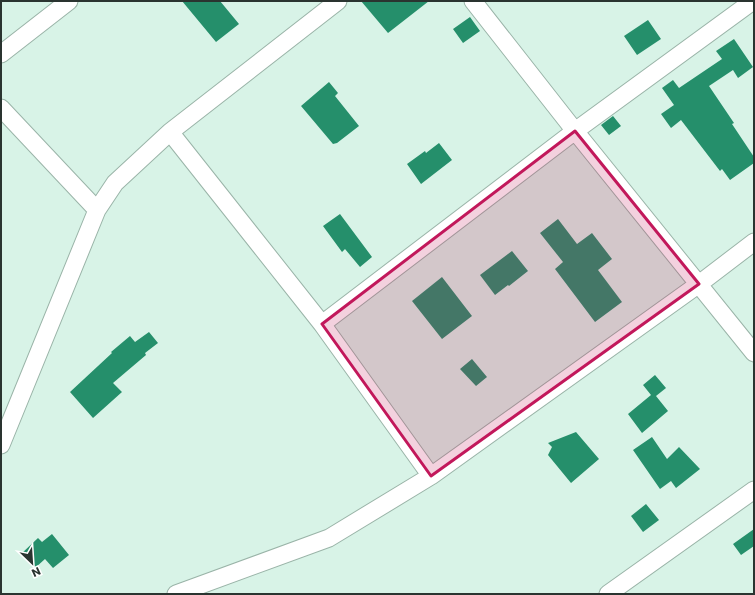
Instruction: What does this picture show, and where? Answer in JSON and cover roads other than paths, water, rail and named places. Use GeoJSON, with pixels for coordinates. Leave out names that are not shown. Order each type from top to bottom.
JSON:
{"type":"FeatureCollection","features":[{"type":"Feature","properties":{"kind":"street"},"geometry":{"type":"LineString","coordinates":[[1,54],[69,1]]}},
{"type":"Feature","properties":{"kind":"street"},"geometry":{"type":"LineString","coordinates":[[1,444],[97,210],[115,183],[170,132],[338,1]]}},
{"type":"Feature","properties":{"kind":"street"},"geometry":{"type":"LineString","coordinates":[[473,1],[575,131],[754,353]]}},
{"type":"Feature","properties":{"kind":"street"},"geometry":{"type":"LineString","coordinates":[[322,324],[575,131],[753,1]]}},
{"type":"Feature","properties":{"kind":"street"},"geometry":{"type":"LineString","coordinates":[[1,108],[97,210]]}},
{"type":"Feature","properties":{"kind":"street"},"geometry":{"type":"LineString","coordinates":[[170,132],[322,324],[431,476]]}},
{"type":"Feature","properties":{"kind":"street"},"geometry":{"type":"LineString","coordinates":[[176,594],[329,538],[431,476],[699,284],[754,242]]}},
{"type":"Feature","properties":{"kind":"street"},"geometry":{"type":"LineString","coordinates":[[608,594],[754,490]]}}]}
